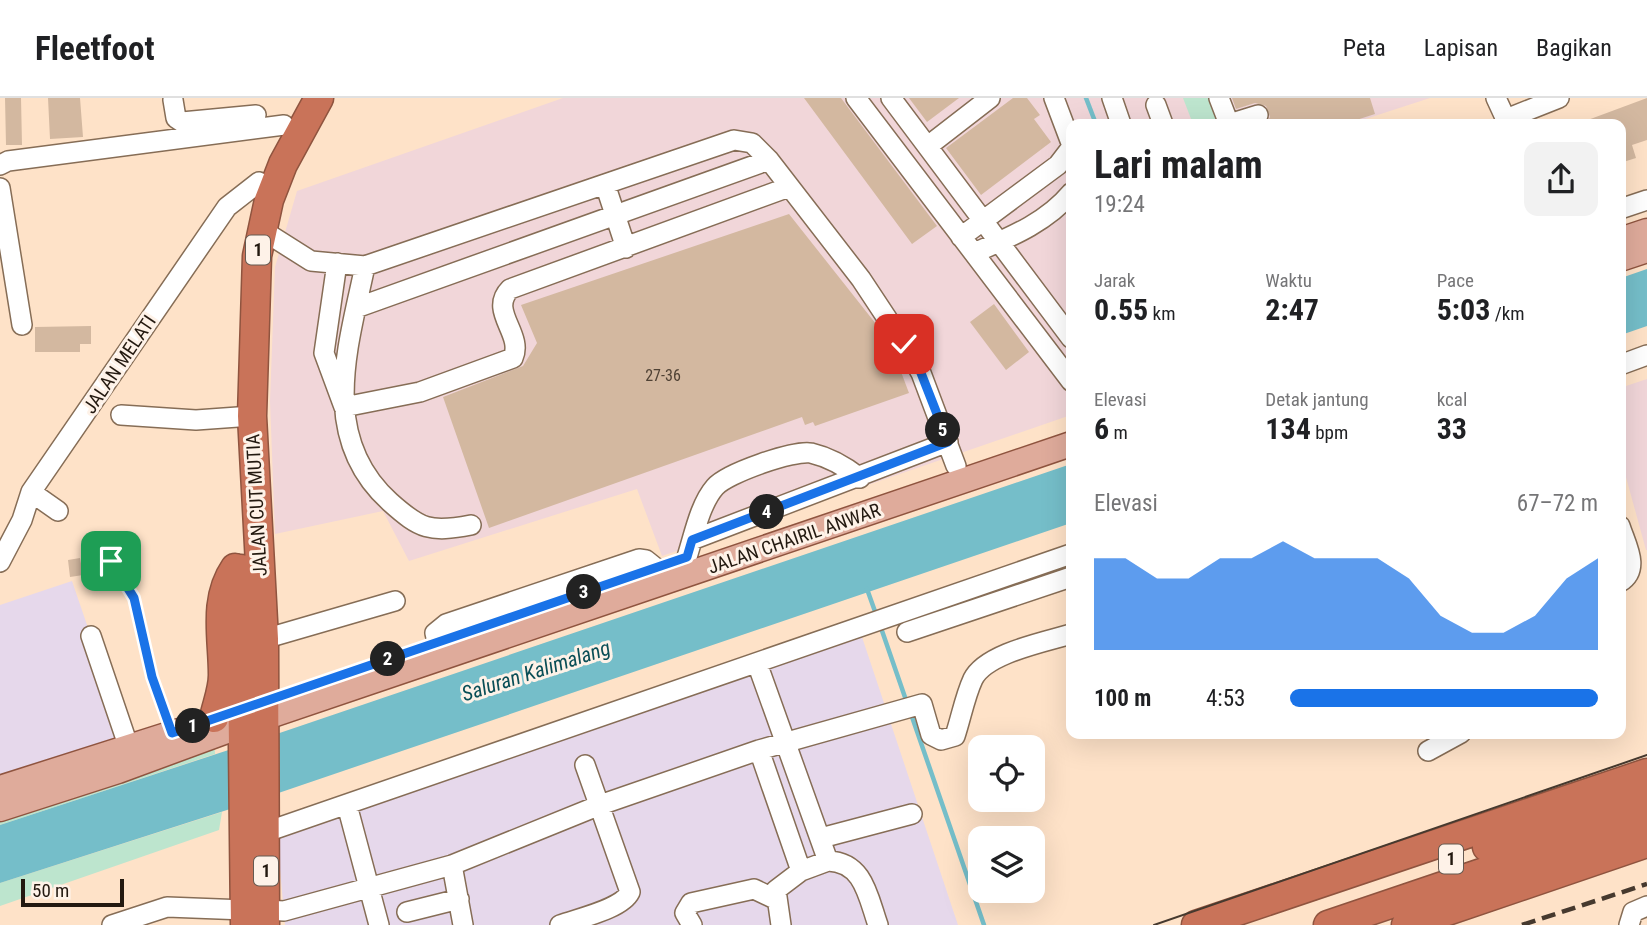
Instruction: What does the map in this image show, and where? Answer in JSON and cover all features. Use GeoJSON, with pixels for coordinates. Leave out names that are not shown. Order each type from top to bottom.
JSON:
{"type":"FeatureCollection","features":[{"type":"Feature","properties":{"kind":"highway","name":"JALAN CUT MUTIA"},"geometry":{"type":"LineString","coordinates":[[255,917],[258,718],[241,559],[244,416],[257,256],[269,200],[283,164],[319,98]]}},
{"type":"Feature","properties":{"kind":"highway","name":"JALAN CUT MUTIA"},"geometry":{"type":"LineString","coordinates":[[258,718],[271,679],[266,669],[244,416],[237,299],[246,229],[259,182],[290,112]]}},
{"type":"Feature","properties":{"kind":"highway"},"geometry":{"type":"LineString","coordinates":[[214,718],[223,678],[222,601],[227,579],[241,559]]}},
{"type":"Feature","properties":{"kind":"highway"},"geometry":{"type":"LineString","coordinates":[[1321,883],[1358,859],[1387,846],[1647,752]]}},
{"type":"Feature","properties":{"kind":"highway","name":"1"},"geometry":{"type":"LineString","coordinates":[[1196,925],[1647,773]]}},
{"type":"Feature","properties":{"kind":"highway","name":"1"},"geometry":{"type":"LineString","coordinates":[[1255,925],[1647,794]]}},
{"type":"Feature","properties":{"kind":"highway","name":"1"},"geometry":{"type":"LineString","coordinates":[[1328,925],[1647,817]]}},
{"type":"Feature","properties":{"kind":"highway"},"geometry":{"type":"LineString","coordinates":[[1406,925],[1647,844]]}},
{"type":"Feature","properties":{"kind":"main road"},"geometry":{"type":"LineString","coordinates":[[1626,238],[1647,231]]}},
{"type":"Feature","properties":{"kind":"main road"},"geometry":{"type":"LineString","coordinates":[[1626,257],[1647,250]]}},
{"type":"Feature","properties":{"kind":"main road","name":"JALAN CHAIRIL ANWAR"},"geometry":{"type":"LineString","coordinates":[[0,788],[214,718],[258,718],[437,642],[659,575],[690,548],[1066,428]]}},
{"type":"Feature","properties":{"kind":"main road","name":"JALAN CHAIRIL ANWAR"},"geometry":{"type":"LineString","coordinates":[[0,809],[118,771],[258,718],[659,575],[955,463],[1066,445]]}},
{"type":"Feature","properties":{"kind":"street"},"geometry":{"type":"LineString","coordinates":[[856,98],[1066,371]]}},
{"type":"Feature","properties":{"kind":"street"},"geometry":{"type":"LineString","coordinates":[[891,98],[1066,331]]}},
{"type":"Feature","properties":{"kind":"street"},"geometry":{"type":"LineString","coordinates":[[928,146],[990,98]]}},
{"type":"Feature","properties":{"kind":"street"},"geometry":{"type":"LineString","coordinates":[[1054,98],[1066,132]]}},
{"type":"Feature","properties":{"kind":"street"},"geometry":{"type":"LineString","coordinates":[[1112,98],[1119,119]]}},
{"type":"Feature","properties":{"kind":"street"},"geometry":{"type":"LineString","coordinates":[[1219,98],[1227,119]]}},
{"type":"Feature","properties":{"kind":"street"},"geometry":{"type":"LineString","coordinates":[[1496,98],[1506,119]]}},
{"type":"Feature","properties":{"kind":"street"},"geometry":{"type":"LineString","coordinates":[[1512,119],[1559,98]]}},
{"type":"Feature","properties":{"kind":"street"},"geometry":{"type":"LineString","coordinates":[[173,100],[176,118],[182,122],[290,112]]}},
{"type":"Feature","properties":{"kind":"street"},"geometry":{"type":"LineString","coordinates":[[1156,105],[1161,119]]}},
{"type":"Feature","properties":{"kind":"street"},"geometry":{"type":"LineString","coordinates":[[0,165],[8,161],[290,112]]}},
{"type":"Feature","properties":{"kind":"street"},"geometry":{"type":"LineString","coordinates":[[1245,119],[1258,115]]}},
{"type":"Feature","properties":{"kind":"street"},"geometry":{"type":"LineString","coordinates":[[262,230],[311,261],[365,266],[734,140],[752,143],[769,160],[862,279],[904,344],[921,373],[955,463],[860,478],[690,548]]}},
{"type":"Feature","properties":{"kind":"street"},"geometry":{"type":"LineString","coordinates":[[961,237],[1058,165],[1066,153]]}},
{"type":"Feature","properties":{"kind":"street"},"geometry":{"type":"LineString","coordinates":[[356,308],[769,160]]}},
{"type":"Feature","properties":{"kind":"street","name":"JALAN MELATI"},"geometry":{"type":"LineString","coordinates":[[0,562],[22,520],[31,492],[227,207],[259,182]]}},
{"type":"Feature","properties":{"kind":"street"},"geometry":{"type":"LineString","coordinates":[[605,184],[625,248]]}},
{"type":"Feature","properties":{"kind":"street"},"geometry":{"type":"LineString","coordinates":[[344,407],[420,392],[513,358],[514,342],[501,307],[506,292],[789,187]]}},
{"type":"Feature","properties":{"kind":"street"},"geometry":{"type":"LineString","coordinates":[[0,188],[22,325]]}},
{"type":"Feature","properties":{"kind":"street"},"geometry":{"type":"LineString","coordinates":[[974,253],[1049,213],[1066,198]]}},
{"type":"Feature","properties":{"kind":"street"},"geometry":{"type":"LineString","coordinates":[[1626,207],[1647,200]]}},
{"type":"Feature","properties":{"kind":"street"},"geometry":{"type":"LineString","coordinates":[[337,264],[324,353],[344,407]]}},
{"type":"Feature","properties":{"kind":"street"},"geometry":{"type":"LineString","coordinates":[[365,266],[344,363],[345,426],[350,444],[382,495],[413,523],[450,529],[471,525]]}},
{"type":"Feature","properties":{"kind":"street"},"geometry":{"type":"LineString","coordinates":[[1626,363],[1647,355]]}},
{"type":"Feature","properties":{"kind":"street"},"geometry":{"type":"LineString","coordinates":[[121,415],[160,419],[244,416]]}},
{"type":"Feature","properties":{"kind":"street"},"geometry":{"type":"LineString","coordinates":[[690,548],[708,498],[716,485],[730,476],[798,453],[810,453],[839,464],[860,478]]}},
{"type":"Feature","properties":{"kind":"street"},"geometry":{"type":"LineString","coordinates":[[31,492],[58,511]]}},
{"type":"Feature","properties":{"kind":"street"},"geometry":{"type":"LineString","coordinates":[[1626,536],[1640,561],[1626,577]]}},
{"type":"Feature","properties":{"kind":"street"},"geometry":{"type":"LineString","coordinates":[[258,824],[347,805],[1066,556]]}},
{"type":"Feature","properties":{"kind":"street"},"geometry":{"type":"LineString","coordinates":[[907,632],[1066,580]]}},
{"type":"Feature","properties":{"kind":"street"},"geometry":{"type":"LineString","coordinates":[[264,639],[396,601]]}},
{"type":"Feature","properties":{"kind":"street"},"geometry":{"type":"LineString","coordinates":[[91,636],[129,748]]}},
{"type":"Feature","properties":{"kind":"street"},"geometry":{"type":"LineString","coordinates":[[112,925],[167,907],[255,917],[369,888],[452,865],[600,805],[786,741],[922,704],[925,706],[932,735],[941,740],[955,736],[974,678],[984,666],[1003,656],[1066,636]]}},
{"type":"Feature","properties":{"kind":"street"},"geometry":{"type":"LineString","coordinates":[[757,663],[828,862]]}},
{"type":"Feature","properties":{"kind":"street"},"geometry":{"type":"LineString","coordinates":[[1428,751],[1450,739]]}},
{"type":"Feature","properties":{"kind":"street"},"geometry":{"type":"LineString","coordinates":[[759,750],[801,870]]}},
{"type":"Feature","properties":{"kind":"street"},"geometry":{"type":"LineString","coordinates":[[560,925],[617,905],[626,900],[630,892],[584,765]]}},
{"type":"Feature","properties":{"kind":"street"},"geometry":{"type":"LineString","coordinates":[[347,805],[379,925]]}},
{"type":"Feature","properties":{"kind":"street"},"geometry":{"type":"LineString","coordinates":[[821,838],[912,814]]}},
{"type":"Feature","properties":{"kind":"street"},"geometry":{"type":"LineString","coordinates":[[781,925],[775,899],[776,890],[781,884],[801,870],[828,862],[842,862],[859,874],[878,925]]}},
{"type":"Feature","properties":{"kind":"street"},"geometry":{"type":"LineString","coordinates":[[452,865],[463,925]]}},
{"type":"Feature","properties":{"kind":"street"},"geometry":{"type":"LineString","coordinates":[[692,925],[685,913],[691,903],[754,889],[775,899]]}},
{"type":"Feature","properties":{"kind":"street"},"geometry":{"type":"LineString","coordinates":[[407,912],[458,900]]}},
{"type":"Feature","properties":{"kind":"street"},"geometry":{"type":"LineString","coordinates":[[1629,925],[1633,912],[1647,906]]}},
{"type":"Feature","properties":{"kind":"path"},"geometry":{"type":"LineString","coordinates":[[111,561],[134,598],[152,677],[172,733]]}},
{"type":"Feature","properties":{"kind":"shaded area"},"geometry":{"type":"Polygon","coordinates":[[[563,98],[1430,98],[1365,119],[1066,119],[1066,417],[662,556],[637,489],[409,561],[383,511],[275,534],[270,401],[275,267],[297,191],[563,98]]]}},
{"type":"Feature","properties":{"kind":"shaded area"},"geometry":{"type":"Polygon","coordinates":[[[1647,379],[1647,550],[1626,477],[1626,386],[1647,379]]]}},
{"type":"Feature","properties":{"kind":"shaded area"},"geometry":{"type":"Polygon","coordinates":[[[72,581],[129,748],[0,787],[0,605],[72,581]]]}},
{"type":"Feature","properties":{"kind":"shaded area"},"geometry":{"type":"Polygon","coordinates":[[[862,637],[958,925],[285,925],[277,836],[862,637]]]}},
{"type":"Feature","properties":{"kind":"green space"},"geometry":{"type":"Polygon","coordinates":[[[1183,98],[1212,98],[1219,119],[1191,119],[1183,98]]]}},
{"type":"Feature","properties":{"kind":"green space"},"geometry":{"type":"Polygon","coordinates":[[[214,736],[215,754],[0,825],[0,809],[214,736]]]}},
{"type":"Feature","properties":{"kind":"green space"},"geometry":{"type":"Polygon","coordinates":[[[222,812],[219,830],[0,906],[0,883],[222,812]]]}},
{"type":"Feature","properties":{"kind":"water"},"geometry":{"type":"Polygon","coordinates":[[[1647,269],[1647,326],[1626,333],[1626,276],[1647,269]]]}},
{"type":"Feature","properties":{"kind":"water","name":"Saluran Kalimalang"},"geometry":{"type":"Polygon","coordinates":[[[1066,466],[1066,525],[255,801],[0,883],[0,825],[256,741],[1066,466]]]}},
{"type":"Feature","properties":{"kind":"building"},"geometry":{"type":"Polygon","coordinates":[[[5,98],[21,98],[22,145],[6,145],[5,98]]]}},
{"type":"Feature","properties":{"kind":"building"},"geometry":{"type":"Polygon","coordinates":[[[48,98],[80,98],[83,137],[50,139],[48,98]]]}},
{"type":"Feature","properties":{"kind":"building"},"geometry":{"type":"Polygon","coordinates":[[[804,98],[841,98],[937,226],[912,244],[804,98]]]}},
{"type":"Feature","properties":{"kind":"building"},"geometry":{"type":"Polygon","coordinates":[[[909,98],[959,98],[927,122],[909,98]]]}},
{"type":"Feature","properties":{"kind":"building"},"geometry":{"type":"Polygon","coordinates":[[[1013,98],[1027,98],[1040,115],[1034,119],[1051,142],[981,195],[946,148],[1013,98]]]}},
{"type":"Feature","properties":{"kind":"building"},"geometry":{"type":"Polygon","coordinates":[[[1232,98],[1370,98],[1375,114],[1360,119],[1269,119],[1266,106],[1255,103],[1236,109],[1232,98]]]}},
{"type":"Feature","properties":{"kind":"building"},"geometry":{"type":"Polygon","coordinates":[[[1647,98],[1647,140],[1632,145],[1636,158],[1626,161],[1626,119],[1590,119],[1647,98]]]}},
{"type":"Feature","properties":{"kind":"building"},"geometry":{"type":"Polygon","coordinates":[[[789,214],[876,324],[892,348],[909,393],[815,426],[813,422],[805,425],[802,417],[489,528],[443,397],[523,366],[537,343],[521,305],[789,214]]]}},
{"type":"Feature","properties":{"kind":"building"},"geometry":{"type":"Polygon","coordinates":[[[994,304],[1029,352],[1006,370],[970,322],[994,304]]]}},
{"type":"Feature","properties":{"kind":"building"},"geometry":{"type":"Polygon","coordinates":[[[91,326],[91,344],[80,344],[80,352],[35,352],[35,327],[91,326]]]}},
{"type":"Feature","properties":{"kind":"building"},"geometry":{"type":"Polygon","coordinates":[[[80,558],[83,575],[70,577],[68,560],[80,558]]]}},
{"type":"Feature","properties":{"kind":"waterway"},"geometry":{"type":"LineString","coordinates":[[1086,98],[1094,119]]}},
{"type":"Feature","properties":{"kind":"waterway"},"geometry":{"type":"LineString","coordinates":[[867,589],[877,617]]}},
{"type":"Feature","properties":{"kind":"waterway"},"geometry":{"type":"LineString","coordinates":[[880,625],[907,703]]}},
{"type":"Feature","properties":{"kind":"waterway"},"geometry":{"type":"LineString","coordinates":[[911,714],[984,925]]}},
{"type":"Feature","properties":{"kind":"tram line"},"geometry":{"type":"LineString","coordinates":[[1154,925],[1647,755]]}},
{"type":"Feature","properties":{"kind":"railway"},"geometry":{"type":"LineString","coordinates":[[1522,925],[1647,884]]}},
{"type":"Feature","properties":{"kind":"route"},"geometry":{"type":"LineString","coordinates":[[111,561],[134,598],[152,677],[172,733],[687,557],[692,540],[860,478],[948,442],[921,373],[904,344]]}}]}
